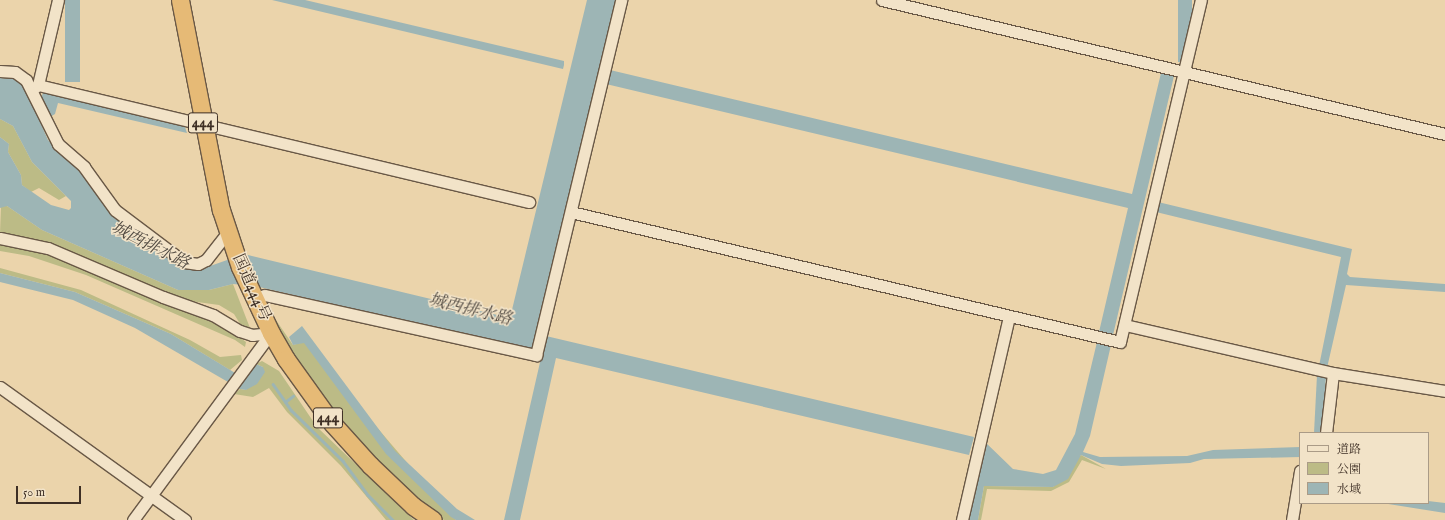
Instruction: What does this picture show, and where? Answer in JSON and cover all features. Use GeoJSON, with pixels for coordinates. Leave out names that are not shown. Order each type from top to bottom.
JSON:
{"type":"FeatureCollection","features":[{"type":"Feature","properties":{"kind":"highway","name":"国道444号"},"geometry":{"type":"LineString","coordinates":[[180,0],[212,174],[230,238],[253,296],[271,333],[286,359],[332,423],[370,465],[413,506],[433,520]]}},
{"type":"Feature","properties":{"kind":"street"},"geometry":{"type":"LineString","coordinates":[[58,0],[44,87],[58,144],[84,167],[115,210],[184,262],[198,264],[206,260],[230,238]]}},
{"type":"Feature","properties":{"kind":"street"},"geometry":{"type":"LineString","coordinates":[[253,296],[265,295],[533,356],[536,355],[621,0]]}},
{"type":"Feature","properties":{"kind":"street"},"geometry":{"type":"LineString","coordinates":[[882,0],[1445,134]]}},
{"type":"Feature","properties":{"kind":"street"},"geometry":{"type":"LineString","coordinates":[[571,212],[1120,342],[1201,0]]}},
{"type":"Feature","properties":{"kind":"street"},"geometry":{"type":"LineString","coordinates":[[0,71],[15,72],[26,80],[44,87],[529,202]]}},
{"type":"Feature","properties":{"kind":"street"},"geometry":{"type":"LineString","coordinates":[[0,238],[48,248],[163,297],[213,314],[240,331],[252,335],[271,333]]}},
{"type":"Feature","properties":{"kind":"street"},"geometry":{"type":"LineString","coordinates":[[962,520],[1009,316]]}},
{"type":"Feature","properties":{"kind":"street"},"geometry":{"type":"LineString","coordinates":[[1125,325],[1333,373],[1445,390]]}},
{"type":"Feature","properties":{"kind":"street"},"geometry":{"type":"LineString","coordinates":[[134,520],[230,386],[271,333]]}},
{"type":"Feature","properties":{"kind":"street"},"geometry":{"type":"LineString","coordinates":[[1326,432],[1333,373]]}},
{"type":"Feature","properties":{"kind":"street"},"geometry":{"type":"LineString","coordinates":[[0,387],[185,520]]}},
{"type":"Feature","properties":{"kind":"street"},"geometry":{"type":"LineString","coordinates":[[1292,520],[1299,477]]}},
{"type":"Feature","properties":{"kind":"green space"},"geometry":{"type":"Polygon","coordinates":[[[0,119],[13,126],[32,162],[66,196],[59,200],[39,188],[31,192],[22,185],[21,175],[8,152],[9,144],[0,137],[0,119]]]}},
{"type":"Feature","properties":{"kind":"green space"},"geometry":{"type":"Polygon","coordinates":[[[1,206],[7,206],[42,230],[178,290],[209,290],[233,284],[250,328],[242,327],[234,314],[219,305],[183,300],[59,247],[0,233],[1,206]]]}},
{"type":"Feature","properties":{"kind":"green space"},"geometry":{"type":"Polygon","coordinates":[[[0,241],[38,249],[215,319],[246,342],[245,347],[235,340],[86,275],[29,256],[0,251],[0,241]]]}},
{"type":"Feature","properties":{"kind":"green space"},"geometry":{"type":"Polygon","coordinates":[[[0,268],[81,290],[190,340],[220,357],[241,355],[242,360],[230,370],[171,334],[75,292],[0,273],[0,268]]]}},
{"type":"Feature","properties":{"kind":"green space"},"geometry":{"type":"Polygon","coordinates":[[[265,304],[293,345],[304,342],[456,520],[444,520],[420,503],[368,454],[325,403],[288,351],[265,304]]]}},
{"type":"Feature","properties":{"kind":"green space"},"geometry":{"type":"Polygon","coordinates":[[[262,361],[279,371],[317,427],[414,520],[386,520],[341,466],[287,412],[269,388],[253,397],[234,394],[240,389],[246,390],[263,367],[256,364],[262,361]]]}},
{"type":"Feature","properties":{"kind":"green space"},"geometry":{"type":"Polygon","coordinates":[[[1081,455],[1106,469],[1082,460],[1069,482],[1051,491],[987,489],[981,520],[978,520],[984,486],[1053,487],[1081,455]]]}},
{"type":"Feature","properties":{"kind":"water"},"geometry":{"type":"Polygon","coordinates":[[[65,0],[80,0],[80,82],[65,82],[65,0]]]}},
{"type":"Feature","properties":{"kind":"water"},"geometry":{"type":"Polygon","coordinates":[[[272,0],[305,0],[564,61],[564,65],[563,69],[272,0]]]}},
{"type":"Feature","properties":{"kind":"water","name":"城西排水路"},"geometry":{"type":"Polygon","coordinates":[[[587,0],[616,0],[531,351],[255,286],[233,284],[209,290],[178,290],[42,230],[7,206],[0,208],[0,137],[9,144],[8,152],[21,175],[22,185],[51,205],[69,210],[71,208],[71,201],[32,162],[13,126],[0,119],[0,78],[16,79],[24,85],[48,140],[78,168],[110,211],[185,268],[199,270],[244,254],[510,318],[587,0]]]}},
{"type":"Feature","properties":{"kind":"water"},"geometry":{"type":"Polygon","coordinates":[[[1178,0],[1192,0],[1192,62],[1178,62],[1178,0]]]}},
{"type":"Feature","properties":{"kind":"water"},"geometry":{"type":"Polygon","coordinates":[[[610,70],[1132,194],[1161,73],[1174,76],[1113,335],[1099,332],[1128,208],[606,84],[610,70]]]}},
{"type":"Feature","properties":{"kind":"water"},"geometry":{"type":"Polygon","coordinates":[[[43,92],[184,124],[187,133],[58,103],[55,114],[50,117],[41,100],[43,92]]]}},
{"type":"Feature","properties":{"kind":"water"},"geometry":{"type":"Polygon","coordinates":[[[1158,202],[1352,249],[1347,274],[1350,277],[1445,284],[1445,292],[1346,285],[1327,368],[1319,366],[1341,257],[1156,212],[1158,202]]]}},
{"type":"Feature","properties":{"kind":"water"},"geometry":{"type":"Polygon","coordinates":[[[0,273],[75,292],[171,334],[245,379],[256,364],[263,367],[265,372],[257,384],[246,390],[240,389],[135,328],[73,300],[0,282],[0,273]]]}},
{"type":"Feature","properties":{"kind":"water"},"geometry":{"type":"Polygon","coordinates":[[[302,326],[395,451],[457,509],[475,520],[456,520],[451,517],[386,454],[304,343],[293,345],[289,337],[302,326]]]}},
{"type":"Feature","properties":{"kind":"water"},"geometry":{"type":"Polygon","coordinates":[[[546,336],[974,437],[969,455],[556,358],[520,520],[504,520],[546,336]]]}},
{"type":"Feature","properties":{"kind":"water"},"geometry":{"type":"Polygon","coordinates":[[[1097,342],[1111,345],[1090,436],[1083,452],[1100,457],[1187,456],[1213,450],[1299,447],[1299,457],[1204,459],[1190,463],[1121,466],[1102,464],[1081,455],[1068,479],[1053,487],[984,486],[978,520],[966,520],[983,440],[1013,469],[1043,474],[1056,470],[1075,434],[1097,342]]]}},
{"type":"Feature","properties":{"kind":"water"},"geometry":{"type":"Polygon","coordinates":[[[1317,375],[1326,377],[1322,432],[1314,432],[1317,375]]]}},
{"type":"Feature","properties":{"kind":"water"},"geometry":{"type":"Polygon","coordinates":[[[1429,501],[1445,503],[1445,513],[1388,504],[1429,504],[1429,501]]]}},
{"type":"Feature","properties":{"kind":"waterway"},"geometry":{"type":"LineString","coordinates":[[273,384],[291,410],[343,461],[368,495],[393,520]]}},
{"type":"Feature","properties":{"kind":"waterway"},"geometry":{"type":"LineString","coordinates":[[285,402],[293,396]]}}]}
